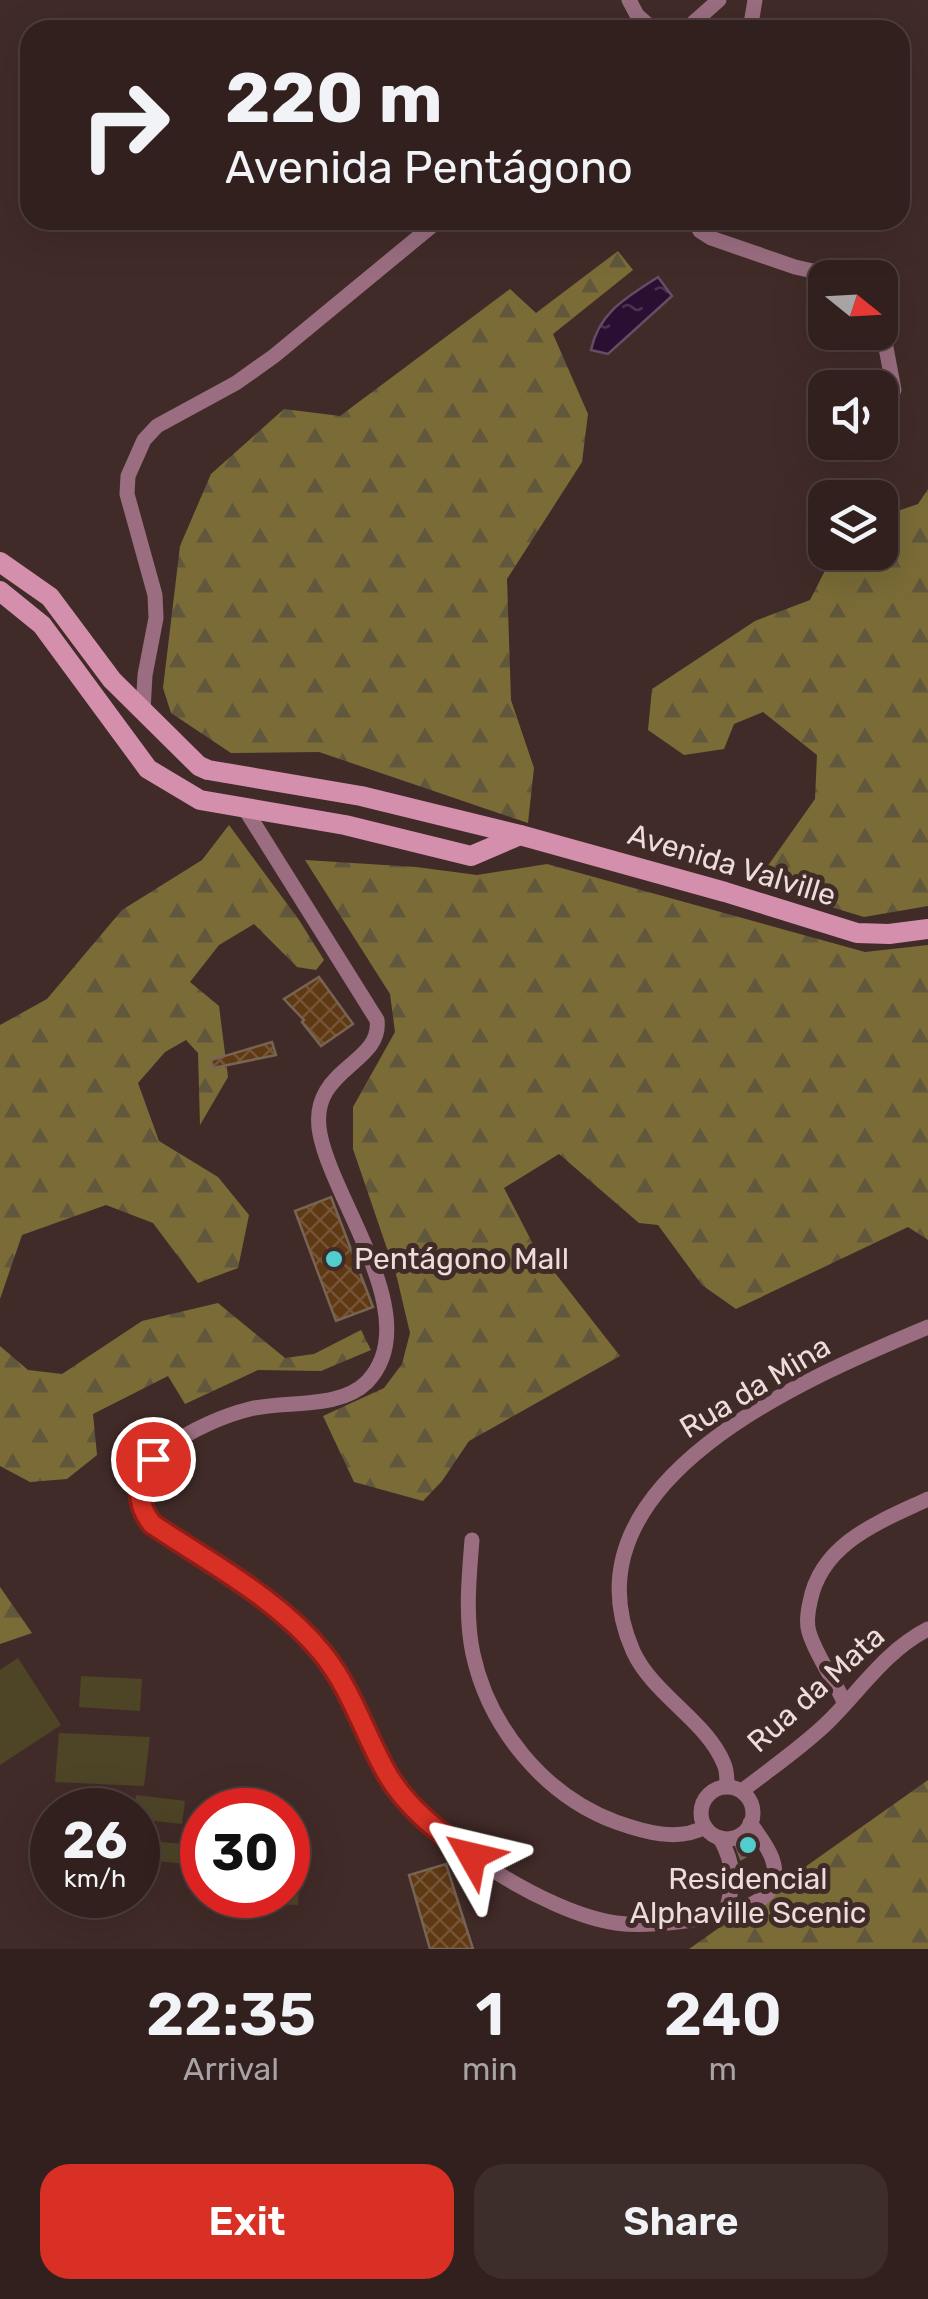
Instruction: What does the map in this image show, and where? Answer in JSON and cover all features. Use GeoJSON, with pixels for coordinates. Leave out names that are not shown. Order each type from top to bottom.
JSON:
{"type":"FeatureCollection","features":[{"type":"Feature","properties":{"kind":"main road"},"geometry":{"type":"LineString","coordinates":[[0,562],[50,597],[112,680],[199,766]]}},
{"type":"Feature","properties":{"kind":"main road"},"geometry":{"type":"LineString","coordinates":[[0,591],[42,625],[148,769],[182,791],[208,803],[312,818],[471,856],[520,835]]}},
{"type":"Feature","properties":{"kind":"main road"},"geometry":{"type":"LineString","coordinates":[[182,791],[181,774],[190,766],[199,766]]}},
{"type":"Feature","properties":{"kind":"main road","name":"Avenida Valville"},"geometry":{"type":"LineString","coordinates":[[199,766],[219,774],[361,796],[520,835],[857,933],[928,929]]}},
{"type":"Feature","properties":{"kind":"main road"},"geometry":{"type":"LineString","coordinates":[[208,803],[220,794],[219,774]]}},
{"type":"Feature","properties":{"kind":"main road"},"geometry":{"type":"LineString","coordinates":[[402,838],[422,837],[431,827],[430,813]]}},
{"type":"Feature","properties":{"kind":"street"},"geometry":{"type":"LineString","coordinates":[[696,20],[719,0]]}},
{"type":"Feature","properties":{"kind":"street"},"geometry":{"type":"LineString","coordinates":[[143,712],[154,636],[155,595],[127,494],[128,476],[144,440],[156,426],[274,356],[426,230]]}},
{"type":"Feature","properties":{"kind":"street"},"geometry":{"type":"LineString","coordinates":[[699,230],[711,238],[808,270]]}},
{"type":"Feature","properties":{"kind":"street"},"geometry":{"type":"LineString","coordinates":[[112,680],[133,683],[146,675]]}},
{"type":"Feature","properties":{"kind":"street"},"geometry":{"type":"LineString","coordinates":[[245,809],[377,1020],[373,1045],[342,1070],[325,1091],[319,1128],[326,1159],[380,1288],[389,1331],[381,1362],[366,1383],[350,1393],[249,1409],[166,1448],[144,1471],[140,1486],[142,1511],[152,1524],[306,1633],[348,1691],[386,1774],[423,1820],[472,1856],[553,1901],[614,1922],[662,1924],[725,1913],[768,1894],[775,1877],[768,1846],[750,1823]]}},
{"type":"Feature","properties":{"kind":"street","name":"Rua da Mina"},"geometry":{"type":"LineString","coordinates":[[735,1789],[713,1747],[650,1678],[634,1653],[619,1596],[629,1538],[650,1500],[702,1447],[798,1388],[928,1327]]}},
{"type":"Feature","properties":{"kind":"street"},"geometry":{"type":"LineString","coordinates":[[844,1702],[808,1631],[812,1587],[837,1550],[866,1530],[928,1499]]}},
{"type":"Feature","properties":{"kind":"street"},"geometry":{"type":"LineString","coordinates":[[472,1540],[468,1621],[473,1655],[499,1722],[534,1768],[557,1790],[622,1824],[676,1835],[705,1827]]}},
{"type":"Feature","properties":{"kind":"street","name":"Rua da Mata"},"geometry":{"type":"LineString","coordinates":[[735,1789],[809,1740],[897,1649],[928,1629]]}},
{"type":"Feature","properties":{"kind":"street"},"geometry":{"type":"LineString","coordinates":[[720,1838],[738,1836],[750,1823],[752,1806],[735,1789],[706,1796],[701,1812],[705,1827],[720,1838],[728,1853],[734,1878],[725,1913]]}},
{"type":"Feature","properties":{"kind":"shaded area"},"geometry":{"type":"Polygon","coordinates":[[[18,1658],[61,1725],[0,1765],[0,1670],[18,1658]]]}},
{"type":"Feature","properties":{"kind":"shaded area"},"geometry":{"type":"Polygon","coordinates":[[[81,1676],[142,1679],[140,1711],[79,1707],[81,1676]]]}},
{"type":"Feature","properties":{"kind":"shaded area"},"geometry":{"type":"Polygon","coordinates":[[[59,1733],[150,1737],[144,1786],[55,1782],[59,1733]]]}},
{"type":"Feature","properties":{"kind":"shaded area"},"geometry":{"type":"Polygon","coordinates":[[[160,1798],[180,1800],[180,1824],[160,1822],[160,1798]]]}},
{"type":"Feature","properties":{"kind":"shaded area"},"geometry":{"type":"Polygon","coordinates":[[[160,1842],[180,1844],[180,1863],[160,1861],[160,1842]]]}},
{"type":"Feature","properties":{"kind":"green space"},"geometry":{"type":"Polygon","coordinates":[[[618,251],[633,270],[553,334],[588,414],[582,462],[507,579],[511,700],[534,768],[528,823],[319,752],[231,753],[171,713],[163,688],[180,546],[211,474],[284,409],[340,416],[510,289],[536,313],[618,251]]]}},
{"type":"Feature","properties":{"kind":"green space"},"geometry":{"type":"Polygon","coordinates":[[[928,489],[928,906],[864,917],[755,884],[815,799],[817,755],[763,712],[734,724],[724,749],[684,755],[648,730],[652,689],[755,621],[810,600],[825,570],[898,570],[898,511],[918,504],[928,489]]]}},
{"type":"Feature","properties":{"kind":"green space"},"geometry":{"type":"Polygon","coordinates":[[[229,825],[324,960],[316,970],[297,967],[254,924],[219,945],[190,982],[219,1006],[228,1077],[200,1125],[198,1053],[186,1040],[165,1052],[138,1083],[159,1141],[218,1177],[249,1215],[238,1268],[198,1283],[153,1223],[106,1205],[22,1235],[0,1299],[0,1025],[47,999],[122,910],[202,860],[229,825]]]}},
{"type":"Feature","properties":{"kind":"green space"},"geometry":{"type":"Polygon","coordinates":[[[305,860],[477,875],[547,864],[865,952],[928,945],[928,1240],[908,1227],[736,1309],[702,1285],[658,1225],[639,1223],[559,1154],[504,1188],[534,1246],[620,1356],[469,1441],[423,1501],[354,1482],[323,1416],[384,1388],[402,1364],[410,1333],[397,1278],[353,1149],[353,1107],[395,1032],[390,994],[305,860]]]}},
{"type":"Feature","properties":{"kind":"green space"},"geometry":{"type":"Polygon","coordinates":[[[218,1303],[285,1358],[314,1354],[361,1330],[371,1350],[321,1371],[258,1370],[185,1404],[168,1376],[93,1414],[97,1455],[67,1479],[30,1482],[0,1466],[0,1346],[28,1370],[62,1374],[142,1321],[218,1303]]]}},
{"type":"Feature","properties":{"kind":"green space"},"geometry":{"type":"Polygon","coordinates":[[[0,1587],[32,1633],[0,1644],[0,1587]]]}},
{"type":"Feature","properties":{"kind":"green space"},"geometry":{"type":"Polygon","coordinates":[[[928,1780],[928,1949],[689,1949],[928,1780]]]}},
{"type":"Feature","properties":{"kind":"water"},"geometry":{"type":"Polygon","coordinates":[[[658,277],[672,296],[608,354],[591,350],[608,315],[658,277]]]}},
{"type":"Feature","properties":{"kind":"building"},"geometry":{"type":"Polygon","coordinates":[[[319,977],[353,1024],[321,1046],[284,999],[319,977]]]}},
{"type":"Feature","properties":{"kind":"building"},"geometry":{"type":"Polygon","coordinates":[[[272,1042],[276,1055],[213,1068],[211,1060],[272,1042]]]}},
{"type":"Feature","properties":{"kind":"building","name":"Pentágono Mall"},"geometry":{"type":"Polygon","coordinates":[[[331,1197],[373,1307],[336,1321],[295,1211],[331,1197]]]}},
{"type":"Feature","properties":{"kind":"building"},"geometry":{"type":"Polygon","coordinates":[[[746,1836],[756,1851],[741,1859],[735,1843],[746,1836]]]}},
{"type":"Feature","properties":{"kind":"building"},"geometry":{"type":"Polygon","coordinates":[[[446,1864],[473,1949],[430,1949],[409,1875],[446,1864]]]}},
{"type":"Feature","properties":{"kind":"place","name":"Pentágono Mall"},"geometry":{"type":"Point","coordinates":[334,1259]}},
{"type":"Feature","properties":{"kind":"place","name":"Residencial Alphaville Scenic"},"geometry":{"type":"Point","coordinates":[748,1845]}},
{"type":"Feature","properties":{"kind":"route"},"geometry":{"type":"LineString","coordinates":[[153,1459],[144,1471],[139,1498],[142,1511],[152,1524],[306,1633],[348,1691],[386,1774],[423,1820],[472,1856]]}}]}
